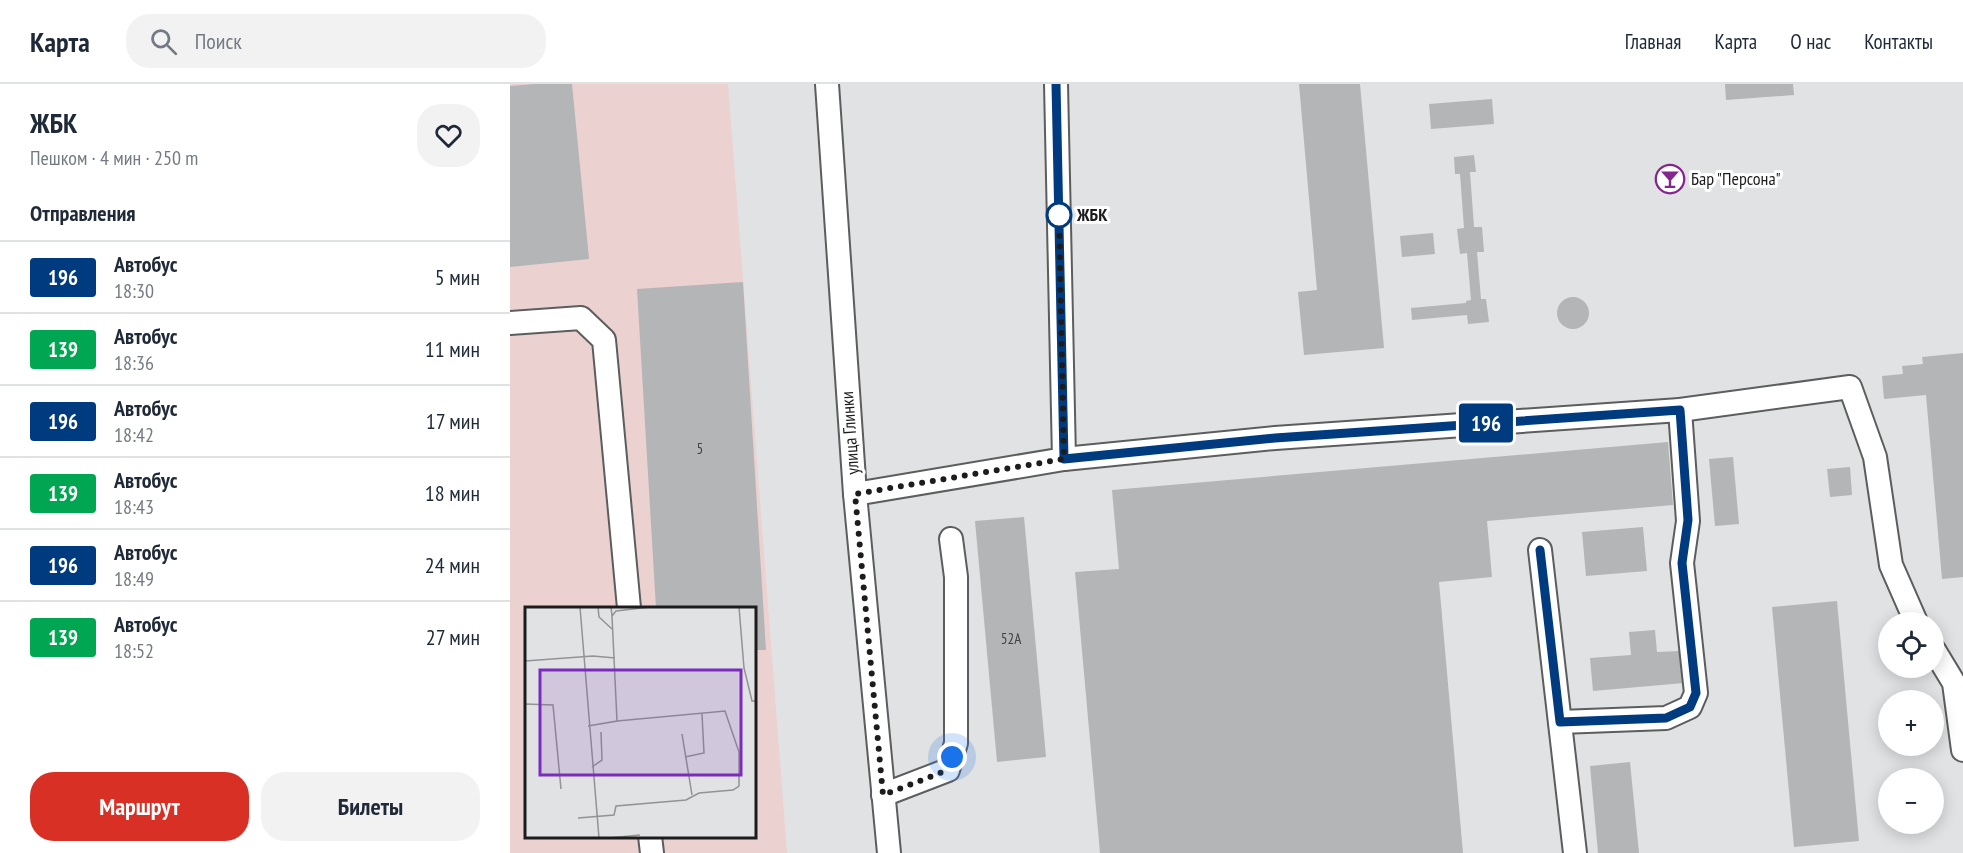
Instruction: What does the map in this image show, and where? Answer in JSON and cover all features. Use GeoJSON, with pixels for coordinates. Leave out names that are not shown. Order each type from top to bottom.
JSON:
{"type":"FeatureCollection","features":[{"type":"Feature","properties":{"kind":"street","name":"улица Глинки"},"geometry":{"type":"LineString","coordinates":[[826,84],[855,494],[889,853]]}},
{"type":"Feature","properties":{"kind":"street"},"geometry":{"type":"LineString","coordinates":[[1056,84],[1064,459]]}},
{"type":"Feature","properties":{"kind":"street"},"geometry":{"type":"LineString","coordinates":[[510,323],[581,318],[604,340],[629,607]]}},
{"type":"Feature","properties":{"kind":"street"},"geometry":{"type":"LineString","coordinates":[[855,494],[1064,459],[1275,438],[1680,410],[1850,387],[1875,457],[1891,565],[1912,612]]}},
{"type":"Feature","properties":{"kind":"street"},"geometry":{"type":"LineString","coordinates":[[1560,722],[1666,718],[1690,707],[1696,693],[1682,563],[1688,520],[1680,410]]}},
{"type":"Feature","properties":{"kind":"street"},"geometry":{"type":"LineString","coordinates":[[883,795],[948,770],[956,743],[956,577],[951,539]]}},
{"type":"Feature","properties":{"kind":"street"},"geometry":{"type":"LineString","coordinates":[[1540,550],[1575,853]]}},
{"type":"Feature","properties":{"kind":"street"},"geometry":{"type":"LineString","coordinates":[[1944,666],[1954,683],[1963,750]]}},
{"type":"Feature","properties":{"kind":"street"},"geometry":{"type":"LineString","coordinates":[[650,838],[652,853]]}},
{"type":"Feature","properties":{"kind":"shaded area"},"geometry":{"type":"Polygon","coordinates":[[[510,84],[728,84],[787,853],[510,853],[510,84]]]}},
{"type":"Feature","properties":{"kind":"building"},"geometry":{"type":"Polygon","coordinates":[[[572,84],[589,259],[510,267],[510,86],[572,84]]]}},
{"type":"Feature","properties":{"kind":"building"},"geometry":{"type":"Polygon","coordinates":[[[1299,84],[1360,84],[1384,348],[1304,355],[1298,292],[1317,290],[1299,84]]]}},
{"type":"Feature","properties":{"kind":"building"},"geometry":{"type":"Polygon","coordinates":[[[1725,84],[1793,84],[1794,95],[1726,100],[1725,84]]]}},
{"type":"Feature","properties":{"kind":"building"},"geometry":{"type":"Polygon","coordinates":[[[1492,99],[1494,124],[1431,129],[1429,104],[1492,99]]]}},
{"type":"Feature","properties":{"kind":"building"},"geometry":{"type":"Polygon","coordinates":[[[1474,155],[1476,172],[1470,172],[1474,227],[1482,227],[1484,252],[1477,252],[1481,299],[1486,299],[1489,322],[1468,324],[1467,315],[1412,320],[1411,308],[1466,303],[1471,300],[1467,253],[1460,254],[1457,229],[1464,228],[1460,174],[1455,174],[1454,157],[1474,155]]]}},
{"type":"Feature","properties":{"kind":"building"},"geometry":{"type":"Polygon","coordinates":[[[1433,233],[1435,254],[1402,257],[1400,236],[1433,233]]]}},
{"type":"Feature","properties":{"kind":"building"},"geometry":{"type":"Polygon","coordinates":[[[743,282],[766,650],[756,650],[756,607],[656,607],[637,289],[743,282]]]}},
{"type":"Feature","properties":{"kind":"building"},"geometry":{"type":"Polygon","coordinates":[[[1573,297],[1584,302],[1589,313],[1584,324],[1573,329],[1562,324],[1557,313],[1562,302],[1573,297]]]}},
{"type":"Feature","properties":{"kind":"building"},"geometry":{"type":"Polygon","coordinates":[[[1963,353],[1963,577],[1942,579],[1926,395],[1884,399],[1882,376],[1903,374],[1902,366],[1923,364],[1922,357],[1963,353]]]}},
{"type":"Feature","properties":{"kind":"building"},"geometry":{"type":"Polygon","coordinates":[[[1668,442],[1673,505],[1487,521],[1492,577],[1439,582],[1463,853],[1100,853],[1075,572],[1119,569],[1112,490],[1668,442]]]}},
{"type":"Feature","properties":{"kind":"building"},"geometry":{"type":"Polygon","coordinates":[[[1733,457],[1739,524],[1715,526],[1709,459],[1733,457]]]}},
{"type":"Feature","properties":{"kind":"building"},"geometry":{"type":"Polygon","coordinates":[[[1850,467],[1852,495],[1830,497],[1827,469],[1850,467]]]}},
{"type":"Feature","properties":{"kind":"building"},"geometry":{"type":"Polygon","coordinates":[[[1024,517],[1046,757],[997,762],[975,521],[1024,517]]]}},
{"type":"Feature","properties":{"kind":"building"},"geometry":{"type":"Polygon","coordinates":[[[1643,527],[1647,571],[1586,576],[1582,532],[1643,527]]]}},
{"type":"Feature","properties":{"kind":"building"},"geometry":{"type":"Polygon","coordinates":[[[1837,601],[1859,841],[1794,847],[1772,607],[1837,601]]]}},
{"type":"Feature","properties":{"kind":"building"},"geometry":{"type":"Polygon","coordinates":[[[1655,630],[1657,652],[1681,651],[1684,683],[1593,691],[1590,658],[1631,655],[1629,632],[1655,630]]]}},
{"type":"Feature","properties":{"kind":"building"},"geometry":{"type":"Polygon","coordinates":[[[1630,762],[1639,853],[1598,853],[1590,766],[1630,762]]]}},
{"type":"Feature","properties":{"kind":"bus line","name":"196"},"geometry":{"type":"LineString","coordinates":[[1056,84],[1064,459],[1275,438],[1680,410],[1688,520],[1682,563],[1696,693],[1690,707],[1666,718],[1560,722],[1540,550]]}},
{"type":"Feature","properties":{"kind":"place","name":"Бар \"Персона\""},"geometry":{"type":"Point","coordinates":[1670,179]}},
{"type":"Feature","properties":{"kind":"place","name":"ЖБК"},"geometry":{"type":"Point","coordinates":[1059,215]}},
{"type":"Feature","properties":{"kind":"route"},"geometry":{"type":"LineString","coordinates":[[952,757],[948,770],[883,795],[855,494],[1064,459],[1059,215]]}}]}
